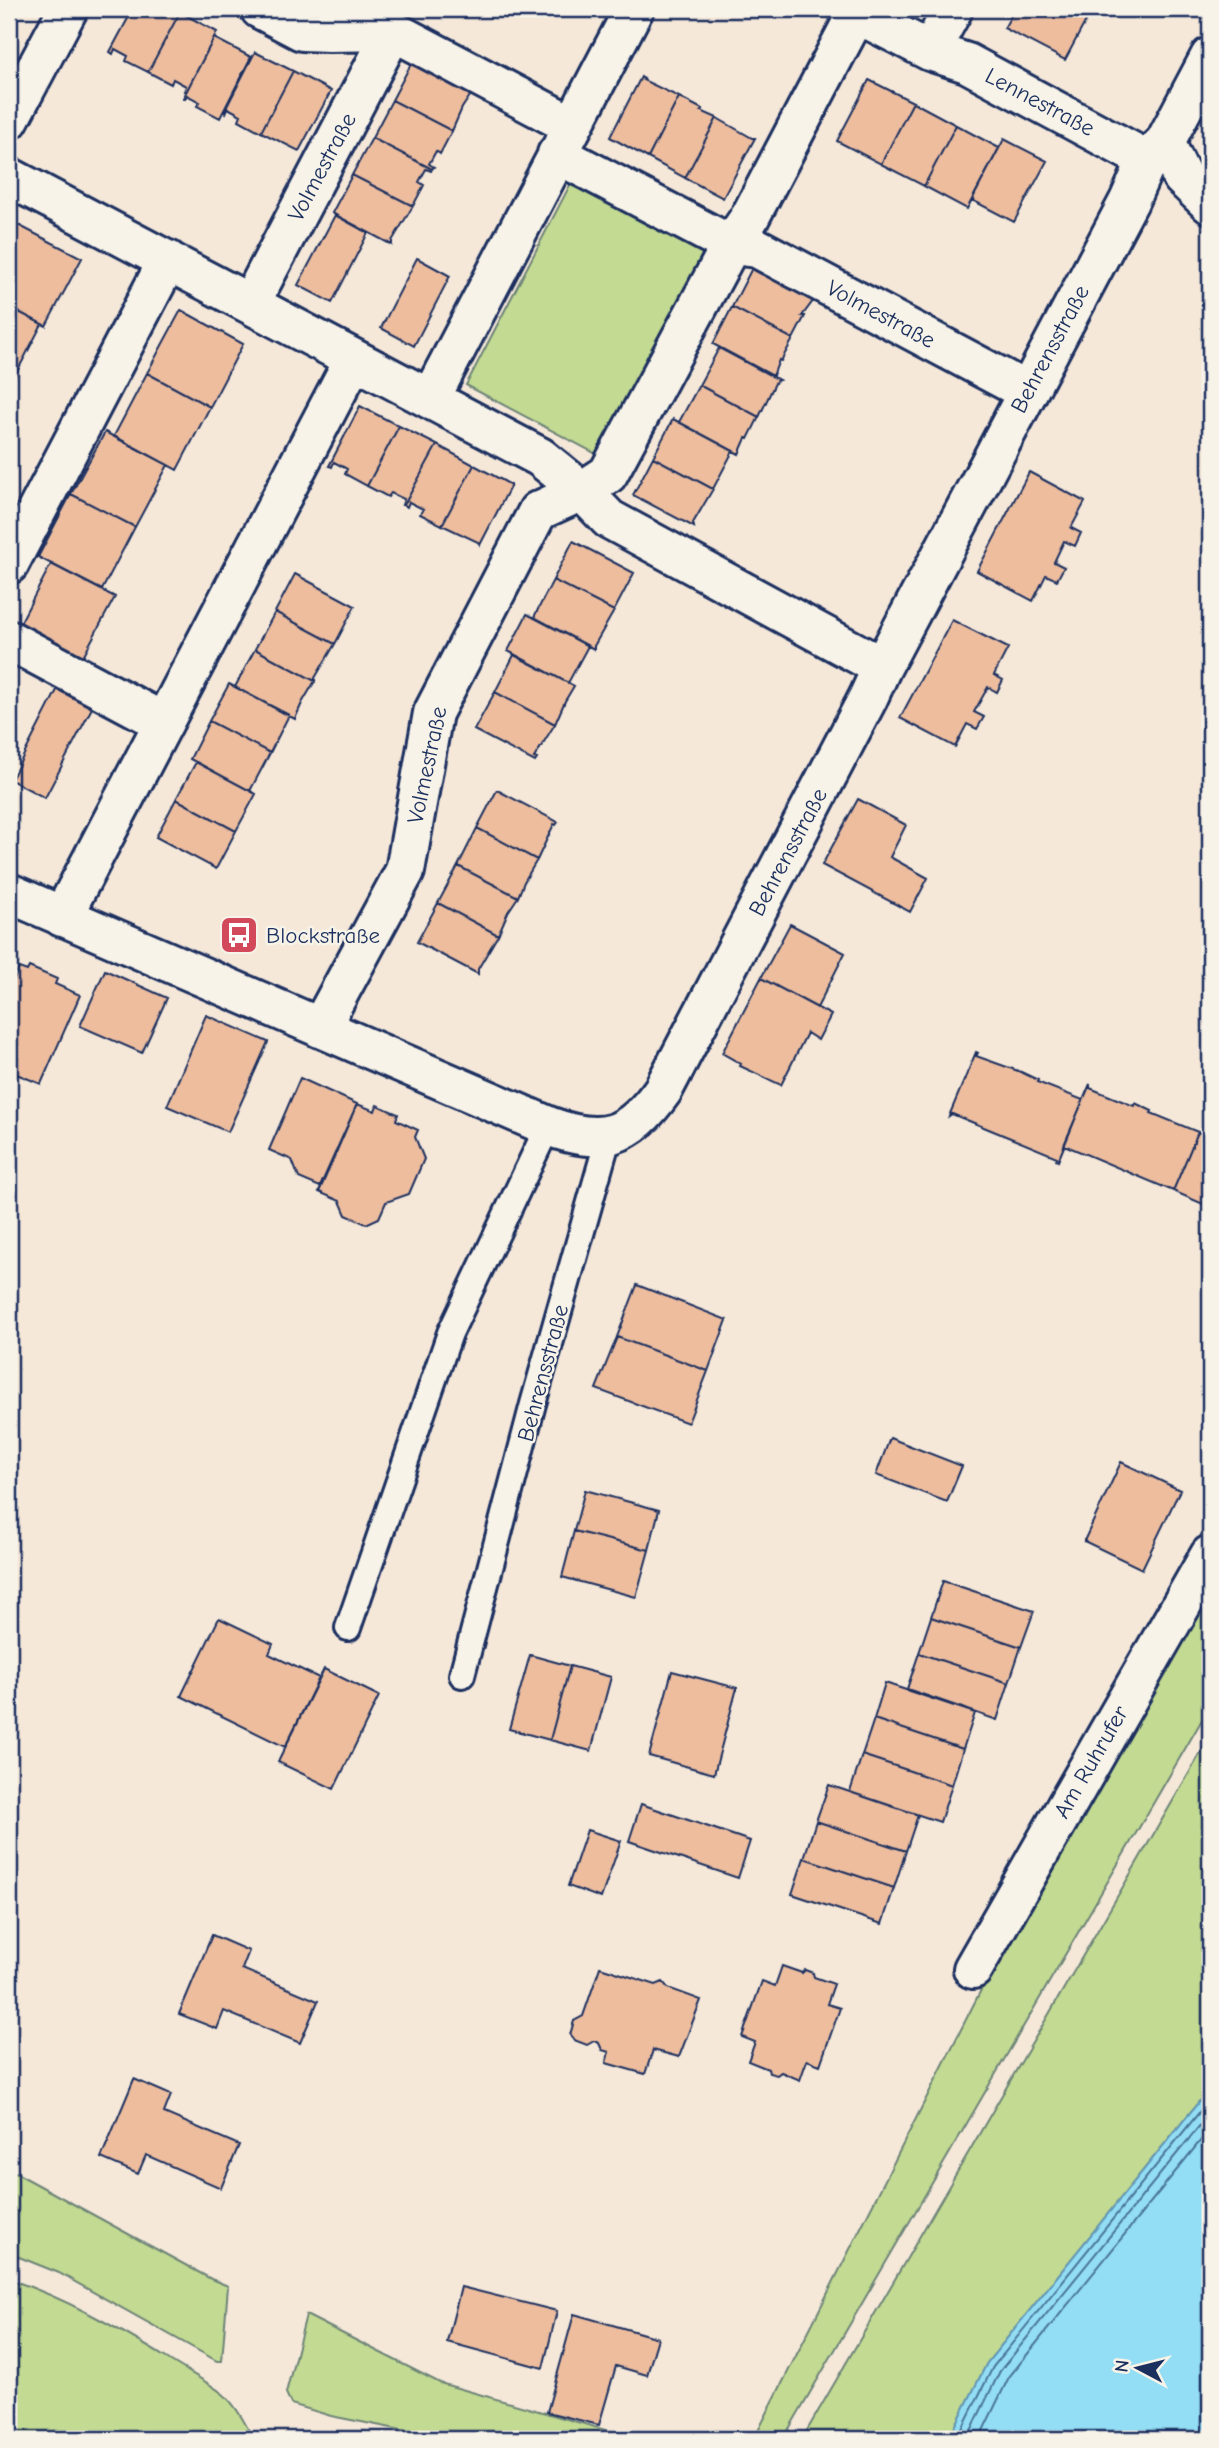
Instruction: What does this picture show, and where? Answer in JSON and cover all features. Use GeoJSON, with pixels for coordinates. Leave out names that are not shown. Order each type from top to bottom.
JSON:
{"type":"FeatureCollection","features":[{"type":"Feature","properties":{"kind":"street"},"geometry":{"type":"LineString","coordinates":[[9,120],[68,9]]}},
{"type":"Feature","properties":{"kind":"street","name":"Volmestraße"},"geometry":{"type":"LineString","coordinates":[[260,9],[302,31],[335,20],[393,31],[732,245],[757,248],[1028,392]]}},
{"type":"Feature","properties":{"kind":"street"},"geometry":{"type":"LineString","coordinates":[[430,399],[634,9]]}},
{"type":"Feature","properties":{"kind":"street"},"geometry":{"type":"LineString","coordinates":[[930,51],[953,9]]}},
{"type":"Feature","properties":{"kind":"street","name":"Volmestraße"},"geometry":{"type":"LineString","coordinates":[[320,1028],[405,871],[433,713],[538,511],[582,491],[608,474],[732,245],[750,217],[852,11]]}},
{"type":"Feature","properties":{"kind":"street","name":"Lennestraße"},"geometry":{"type":"LineString","coordinates":[[852,11],[930,51],[967,63],[1156,151]]}},
{"type":"Feature","properties":{"kind":"street","name":"Volmestraße"},"geometry":{"type":"LineString","coordinates":[[250,304],[393,31]]}},
{"type":"Feature","properties":{"kind":"street","name":"Behrensstraße"},"geometry":{"type":"LineString","coordinates":[[609,1135],[632,1125],[649,1109],[663,1090],[869,698],[882,667],[1129,201],[1210,57]]}},
{"type":"Feature","properties":{"kind":"street"},"geometry":{"type":"LineString","coordinates":[[1156,151],[1210,204]]}},
{"type":"Feature","properties":{"kind":"street"},"geometry":{"type":"LineString","coordinates":[[9,177],[540,457],[582,491],[609,519],[882,667]]}},
{"type":"Feature","properties":{"kind":"street"},"geometry":{"type":"LineString","coordinates":[[9,564],[168,260]]}},
{"type":"Feature","properties":{"kind":"street"},"geometry":{"type":"LineString","coordinates":[[62,917],[354,359]]}},
{"type":"Feature","properties":{"kind":"street"},"geometry":{"type":"LineString","coordinates":[[9,640],[163,722]]}},
{"type":"Feature","properties":{"kind":"street"},"geometry":{"type":"LineString","coordinates":[[9,894],[548,1126],[575,1136],[609,1135]]}},
{"type":"Feature","properties":{"kind":"street","name":"Am Ruhrufer"},"geometry":{"type":"LineString","coordinates":[[972,1969],[1210,1555]]}},
{"type":"Feature","properties":{"kind":"lane"},"geometry":{"type":"LineString","coordinates":[[348,1628],[450,1332],[548,1126]]}},
{"type":"Feature","properties":{"kind":"lane","name":"Behrensstraße"},"geometry":{"type":"LineString","coordinates":[[462,1675],[533,1404],[609,1135]]}},
{"type":"Feature","properties":{"kind":"green space"},"geometry":{"type":"Polygon","coordinates":[[[571,183],[703,253],[598,455],[466,385],[571,183]]]}},
{"type":"Feature","properties":{"kind":"green space"},"geometry":{"type":"Polygon","coordinates":[[[1210,1591],[1210,1706],[783,2439],[754,2439],[988,1976],[1210,1591]]]}},
{"type":"Feature","properties":{"kind":"green space"},"geometry":{"type":"Polygon","coordinates":[[[1210,1737],[1210,2088],[987,2363],[949,2439],[802,2439],[1210,1737]]]}},
{"type":"Feature","properties":{"kind":"green space"},"geometry":{"type":"Polygon","coordinates":[[[9,2169],[228,2286],[222,2361],[217,2361],[59,2273],[9,2253],[9,2169]]]}},
{"type":"Feature","properties":{"kind":"green space"},"geometry":{"type":"Polygon","coordinates":[[[9,2279],[91,2314],[210,2385],[232,2404],[253,2439],[9,2439],[9,2279]]]}},
{"type":"Feature","properties":{"kind":"green space"},"geometry":{"type":"Polygon","coordinates":[[[306,2315],[440,2383],[637,2439],[437,2437],[331,2416],[291,2404],[286,2393],[306,2315]]]}},
{"type":"Feature","properties":{"kind":"water"},"geometry":{"type":"Polygon","coordinates":[[[1210,2088],[1210,2439],[949,2439],[987,2363],[1210,2088]]]}},
{"type":"Feature","properties":{"kind":"building"},"geometry":{"type":"Polygon","coordinates":[[[133,9],[174,9],[180,12],[148,72],[126,61],[128,56],[115,49],[113,54],[110,52],[133,9]]]}},
{"type":"Feature","properties":{"kind":"building"},"geometry":{"type":"Polygon","coordinates":[[[1015,9],[1073,9],[1088,17],[1065,60],[1004,28],[1015,9]]]}},
{"type":"Feature","properties":{"kind":"building"},"geometry":{"type":"Polygon","coordinates":[[[180,12],[217,32],[186,92],[186,86],[173,79],[171,84],[148,72],[180,12]]]}},
{"type":"Feature","properties":{"kind":"building"},"geometry":{"type":"Polygon","coordinates":[[[214,38],[251,57],[220,118],[197,106],[200,102],[187,95],[183,98],[214,38]]]}},
{"type":"Feature","properties":{"kind":"building"},"geometry":{"type":"Polygon","coordinates":[[[255,52],[293,71],[261,132],[239,120],[241,115],[228,108],[226,113],[224,112],[255,52]]]}},
{"type":"Feature","properties":{"kind":"building"},"geometry":{"type":"Polygon","coordinates":[[[412,62],[472,93],[452,131],[392,100],[412,62]]]}},
{"type":"Feature","properties":{"kind":"building"},"geometry":{"type":"Polygon","coordinates":[[[293,71],[331,91],[299,151],[261,132],[293,71]]]}},
{"type":"Feature","properties":{"kind":"building"},"geometry":{"type":"Polygon","coordinates":[[[641,77],[679,97],[648,158],[610,137],[641,77]]]}},
{"type":"Feature","properties":{"kind":"building"},"geometry":{"type":"Polygon","coordinates":[[[869,80],[913,102],[881,164],[837,141],[869,80]]]}},
{"type":"Feature","properties":{"kind":"building"},"geometry":{"type":"Polygon","coordinates":[[[679,97],[717,118],[685,178],[648,158],[679,97]]]}},
{"type":"Feature","properties":{"kind":"building"},"geometry":{"type":"Polygon","coordinates":[[[392,100],[452,131],[440,154],[436,151],[429,164],[434,167],[432,169],[372,138],[392,100]]]}},
{"type":"Feature","properties":{"kind":"building"},"geometry":{"type":"Polygon","coordinates":[[[913,102],[956,125],[924,186],[881,164],[913,102]]]}},
{"type":"Feature","properties":{"kind":"building"},"geometry":{"type":"Polygon","coordinates":[[[717,118],[755,138],[723,198],[685,178],[717,118]]]}},
{"type":"Feature","properties":{"kind":"building"},"geometry":{"type":"Polygon","coordinates":[[[956,125],[999,148],[967,209],[924,186],[956,125]]]}},
{"type":"Feature","properties":{"kind":"building"},"geometry":{"type":"Polygon","coordinates":[[[372,138],[432,169],[426,169],[419,182],[424,185],[413,206],[352,175],[372,138]]]}},
{"type":"Feature","properties":{"kind":"building"},"geometry":{"type":"Polygon","coordinates":[[[1004,139],[1047,161],[1014,222],[972,200],[1004,139]]]}},
{"type":"Feature","properties":{"kind":"building"},"geometry":{"type":"Polygon","coordinates":[[[352,175],[413,206],[392,245],[332,213],[352,175]]]}},
{"type":"Feature","properties":{"kind":"building"},"geometry":{"type":"Polygon","coordinates":[[[335,215],[368,233],[332,303],[298,285],[335,215]]]}},
{"type":"Feature","properties":{"kind":"building"},"geometry":{"type":"Polygon","coordinates":[[[18,225],[82,258],[46,326],[9,307],[9,241],[18,225]]]}},
{"type":"Feature","properties":{"kind":"building"},"geometry":{"type":"Polygon","coordinates":[[[417,258],[450,276],[414,346],[381,328],[417,258]]]}},
{"type":"Feature","properties":{"kind":"building"},"geometry":{"type":"Polygon","coordinates":[[[752,268],[813,301],[802,316],[805,316],[793,339],[732,307],[752,268]]]}},
{"type":"Feature","properties":{"kind":"building"},"geometry":{"type":"Polygon","coordinates":[[[9,307],[42,324],[9,387],[9,307]]]}},
{"type":"Feature","properties":{"kind":"building"},"geometry":{"type":"Polygon","coordinates":[[[732,307],[793,339],[781,361],[779,360],[773,376],[713,344],[732,307]]]}},
{"type":"Feature","properties":{"kind":"building"},"geometry":{"type":"Polygon","coordinates":[[[181,310],[243,344],[210,407],[147,373],[181,310]]]}},
{"type":"Feature","properties":{"kind":"building"},"geometry":{"type":"Polygon","coordinates":[[[719,348],[779,380],[776,381],[759,417],[699,385],[719,348]]]}},
{"type":"Feature","properties":{"kind":"building"},"geometry":{"type":"Polygon","coordinates":[[[147,373],[210,407],[177,470],[114,436],[147,373]]]}},
{"type":"Feature","properties":{"kind":"building"},"geometry":{"type":"Polygon","coordinates":[[[699,385],[759,417],[739,454],[679,422],[699,385]]]}},
{"type":"Feature","properties":{"kind":"building"},"geometry":{"type":"Polygon","coordinates":[[[360,406],[399,426],[367,486],[345,474],[347,469],[334,462],[332,467],[329,466],[360,406]]]}},
{"type":"Feature","properties":{"kind":"building"},"geometry":{"type":"Polygon","coordinates":[[[673,419],[733,451],[713,489],[653,457],[673,419]]]}},
{"type":"Feature","properties":{"kind":"building"},"geometry":{"type":"Polygon","coordinates":[[[399,426],[437,445],[404,505],[404,499],[391,493],[388,497],[367,486],[399,426]]]}},
{"type":"Feature","properties":{"kind":"building"},"geometry":{"type":"Polygon","coordinates":[[[105,432],[168,465],[135,527],[71,494],[105,432]]]}},
{"type":"Feature","properties":{"kind":"building"},"geometry":{"type":"Polygon","coordinates":[[[437,445],[474,465],[442,525],[420,514],[423,509],[409,502],[407,507],[404,505],[437,445]]]}},
{"type":"Feature","properties":{"kind":"building"},"geometry":{"type":"Polygon","coordinates":[[[653,457],[713,489],[693,523],[694,527],[633,495],[653,457]]]}},
{"type":"Feature","properties":{"kind":"building"},"geometry":{"type":"Polygon","coordinates":[[[474,465],[511,485],[480,545],[442,525],[474,465]]]}},
{"type":"Feature","properties":{"kind":"building"},"geometry":{"type":"Polygon","coordinates":[[[1029,472],[1085,502],[1071,528],[1081,533],[1075,546],[1064,541],[1054,562],[1064,567],[1057,580],[1046,575],[1033,601],[977,571],[1029,472]]]}},
{"type":"Feature","properties":{"kind":"building"},"geometry":{"type":"Polygon","coordinates":[[[71,494],[135,527],[102,590],[38,557],[71,494]]]}},
{"type":"Feature","properties":{"kind":"building"},"geometry":{"type":"Polygon","coordinates":[[[573,541],[634,573],[614,611],[553,580],[573,541]]]}},
{"type":"Feature","properties":{"kind":"building"},"geometry":{"type":"Polygon","coordinates":[[[51,564],[115,597],[81,660],[18,627],[51,564]]]}},
{"type":"Feature","properties":{"kind":"building"},"geometry":{"type":"Polygon","coordinates":[[[295,574],[355,606],[335,644],[275,612],[295,574]]]}},
{"type":"Feature","properties":{"kind":"building"},"geometry":{"type":"Polygon","coordinates":[[[553,580],[614,611],[594,649],[534,617],[553,580]]]}},
{"type":"Feature","properties":{"kind":"building"},"geometry":{"type":"Polygon","coordinates":[[[275,612],[335,644],[315,681],[255,649],[275,612]]]}},
{"type":"Feature","properties":{"kind":"building"},"geometry":{"type":"Polygon","coordinates":[[[527,614],[588,646],[568,683],[508,651],[527,614]]]}},
{"type":"Feature","properties":{"kind":"building"},"geometry":{"type":"Polygon","coordinates":[[[952,620],[1008,648],[994,675],[1003,680],[997,692],[988,687],[974,712],[984,717],[977,729],[967,724],[955,747],[900,718],[952,620]]]}},
{"type":"Feature","properties":{"kind":"building"},"geometry":{"type":"Polygon","coordinates":[[[255,649],[315,681],[295,719],[235,687],[255,649]]]}},
{"type":"Feature","properties":{"kind":"building"},"geometry":{"type":"Polygon","coordinates":[[[514,655],[574,686],[555,724],[495,692],[514,655]]]}},
{"type":"Feature","properties":{"kind":"building"},"geometry":{"type":"Polygon","coordinates":[[[229,684],[289,715],[270,753],[209,721],[229,684]]]}},
{"type":"Feature","properties":{"kind":"building"},"geometry":{"type":"Polygon","coordinates":[[[58,688],[93,706],[45,798],[11,780],[58,688]]]}},
{"type":"Feature","properties":{"kind":"building"},"geometry":{"type":"Polygon","coordinates":[[[495,692],[555,724],[534,758],[537,759],[535,762],[474,730],[495,692]]]}},
{"type":"Feature","properties":{"kind":"building"},"geometry":{"type":"Polygon","coordinates":[[[209,721],[270,753],[250,791],[190,759],[209,721]]]}},
{"type":"Feature","properties":{"kind":"building"},"geometry":{"type":"Polygon","coordinates":[[[196,762],[256,794],[236,831],[176,799],[196,762]]]}},
{"type":"Feature","properties":{"kind":"building"},"geometry":{"type":"Polygon","coordinates":[[[497,790],[558,822],[554,824],[537,860],[477,828],[497,790]]]}},
{"type":"Feature","properties":{"kind":"building"},"geometry":{"type":"Polygon","coordinates":[[[176,799],[236,831],[216,869],[156,837],[176,799]]]}},
{"type":"Feature","properties":{"kind":"building"},"geometry":{"type":"Polygon","coordinates":[[[858,799],[906,825],[890,857],[928,878],[910,912],[822,865],[858,799]]]}},
{"type":"Feature","properties":{"kind":"building"},"geometry":{"type":"Polygon","coordinates":[[[477,828],[537,860],[518,897],[458,866],[477,828]]]}},
{"type":"Feature","properties":{"kind":"building"},"geometry":{"type":"Polygon","coordinates":[[[458,866],[518,897],[498,935],[438,903],[458,866]]]}},
{"type":"Feature","properties":{"kind":"building"},"geometry":{"type":"Polygon","coordinates":[[[438,903],[498,935],[478,969],[478,974],[417,942],[438,903]]]}},
{"type":"Feature","properties":{"kind":"building"},"geometry":{"type":"Polygon","coordinates":[[[790,924],[845,953],[817,1008],[761,978],[790,924]]]}},
{"type":"Feature","properties":{"kind":"building"},"geometry":{"type":"Polygon","coordinates":[[[29,967],[57,979],[55,984],[80,995],[41,1084],[9,1071],[9,985],[11,986],[19,968],[27,971],[29,967]]]}},
{"type":"Feature","properties":{"kind":"building"},"geometry":{"type":"Polygon","coordinates":[[[105,970],[167,998],[142,1053],[80,1026],[105,970]]]}},
{"type":"Feature","properties":{"kind":"building"},"geometry":{"type":"Polygon","coordinates":[[[761,978],[831,1015],[818,1040],[807,1033],[781,1085],[740,1066],[741,1064],[722,1053],[761,978]]]}},
{"type":"Feature","properties":{"kind":"building"},"geometry":{"type":"Polygon","coordinates":[[[206,1015],[268,1042],[228,1132],[167,1106],[206,1015]]]}},
{"type":"Feature","properties":{"kind":"building"},"geometry":{"type":"Polygon","coordinates":[[[976,1052],[976,1056],[1021,1072],[1038,1080],[1037,1082],[1083,1100],[1058,1161],[1057,1157],[952,1114],[949,1116],[976,1052]]]}},
{"type":"Feature","properties":{"kind":"building"},"geometry":{"type":"Polygon","coordinates":[[[300,1078],[357,1104],[320,1187],[299,1178],[292,1160],[269,1150],[300,1078]]]}},
{"type":"Feature","properties":{"kind":"building"},"geometry":{"type":"Polygon","coordinates":[[[1090,1084],[1090,1088],[1134,1106],[1135,1103],[1152,1111],[1151,1113],[1198,1132],[1173,1191],[1064,1145],[1090,1084]]]}},
{"type":"Feature","properties":{"kind":"building"},"geometry":{"type":"Polygon","coordinates":[[[357,1104],[375,1111],[377,1105],[398,1114],[396,1120],[418,1130],[415,1137],[424,1159],[409,1194],[386,1202],[379,1218],[366,1224],[346,1215],[340,1201],[319,1192],[357,1104]]]}},
{"type":"Feature","properties":{"kind":"building"},"geometry":{"type":"Polygon","coordinates":[[[1198,1132],[1210,1138],[1210,1207],[1173,1191],[1198,1132]]]}},
{"type":"Feature","properties":{"kind":"building"},"geometry":{"type":"Polygon","coordinates":[[[637,1285],[727,1320],[708,1371],[617,1337],[637,1285]]]}},
{"type":"Feature","properties":{"kind":"building"},"geometry":{"type":"Polygon","coordinates":[[[617,1337],[708,1371],[688,1423],[596,1389],[617,1337]]]}},
{"type":"Feature","properties":{"kind":"building"},"geometry":{"type":"Polygon","coordinates":[[[890,1438],[962,1466],[947,1502],[876,1475],[890,1438]]]}},
{"type":"Feature","properties":{"kind":"building"},"geometry":{"type":"Polygon","coordinates":[[[1121,1462],[1180,1490],[1142,1569],[1084,1541],[1121,1462]]]}},
{"type":"Feature","properties":{"kind":"building"},"geometry":{"type":"Polygon","coordinates":[[[585,1490],[659,1510],[649,1550],[574,1531],[585,1490]]]}},
{"type":"Feature","properties":{"kind":"building"},"geometry":{"type":"Polygon","coordinates":[[[574,1531],[649,1550],[636,1597],[562,1577],[574,1531]]]}},
{"type":"Feature","properties":{"kind":"building"},"geometry":{"type":"Polygon","coordinates":[[[943,1581],[1034,1611],[1021,1647],[931,1617],[943,1581]]]}},
{"type":"Feature","properties":{"kind":"building"},"geometry":{"type":"Polygon","coordinates":[[[931,1617],[1021,1647],[1009,1683],[919,1653],[931,1617]]]}},
{"type":"Feature","properties":{"kind":"building"},"geometry":{"type":"Polygon","coordinates":[[[219,1618],[273,1644],[269,1654],[319,1678],[285,1747],[181,1696],[219,1618]]]}},
{"type":"Feature","properties":{"kind":"building"},"geometry":{"type":"Polygon","coordinates":[[[919,1653],[1009,1683],[997,1720],[907,1689],[919,1653]]]}},
{"type":"Feature","properties":{"kind":"building"},"geometry":{"type":"Polygon","coordinates":[[[530,1655],[570,1666],[550,1740],[509,1729],[530,1655]]]}},
{"type":"Feature","properties":{"kind":"building"},"geometry":{"type":"Polygon","coordinates":[[[570,1666],[611,1677],[591,1751],[550,1740],[570,1666]]]}},
{"type":"Feature","properties":{"kind":"building"},"geometry":{"type":"Polygon","coordinates":[[[324,1669],[379,1696],[334,1789],[278,1762],[324,1669]]]}},
{"type":"Feature","properties":{"kind":"building"},"geometry":{"type":"Polygon","coordinates":[[[672,1671],[737,1688],[714,1774],[649,1756],[672,1671]]]}},
{"type":"Feature","properties":{"kind":"building"},"geometry":{"type":"Polygon","coordinates":[[[885,1683],[975,1713],[963,1749],[874,1719],[885,1683]]]}},
{"type":"Feature","properties":{"kind":"building"},"geometry":{"type":"Polygon","coordinates":[[[874,1719],[963,1749],[952,1785],[862,1755],[874,1719]]]}},
{"type":"Feature","properties":{"kind":"building"},"geometry":{"type":"Polygon","coordinates":[[[862,1755],[952,1785],[940,1822],[850,1792],[862,1755]]]}},
{"type":"Feature","properties":{"kind":"building"},"geometry":{"type":"Polygon","coordinates":[[[829,1785],[918,1815],[906,1851],[816,1821],[829,1785]]]}},
{"type":"Feature","properties":{"kind":"building"},"geometry":{"type":"Polygon","coordinates":[[[641,1804],[750,1841],[738,1878],[629,1841],[641,1804]]]}},
{"type":"Feature","properties":{"kind":"building"},"geometry":{"type":"Polygon","coordinates":[[[816,1821],[906,1851],[894,1888],[804,1858],[816,1821]]]}},
{"type":"Feature","properties":{"kind":"building"},"geometry":{"type":"Polygon","coordinates":[[[587,1830],[621,1841],[601,1898],[568,1886],[587,1830]]]}},
{"type":"Feature","properties":{"kind":"building"},"geometry":{"type":"Polygon","coordinates":[[[804,1858],[894,1888],[882,1924],[792,1894],[804,1858]]]}},
{"type":"Feature","properties":{"kind":"building"},"geometry":{"type":"Polygon","coordinates":[[[212,1935],[249,1951],[242,1969],[318,2001],[300,2043],[224,2011],[217,2029],[179,2014],[212,1935]]]}},
{"type":"Feature","properties":{"kind":"building"},"geometry":{"type":"Polygon","coordinates":[[[782,1966],[802,1973],[805,1970],[813,1973],[814,1977],[834,1984],[827,2004],[840,2008],[820,2065],[807,2060],[800,2080],[781,2072],[777,2075],[769,2073],[768,2069],[748,2061],[755,2042],[742,2037],[762,1981],[775,1986],[782,1966]]]}},
{"type":"Feature","properties":{"kind":"building"},"geometry":{"type":"Polygon","coordinates":[[[600,1967],[656,1985],[663,1982],[668,1988],[701,2000],[679,2057],[653,2050],[645,2074],[606,2063],[609,2052],[602,2050],[599,2043],[594,2041],[587,2045],[574,2040],[570,2035],[574,2021],[583,2016],[600,1967]]]}},
{"type":"Feature","properties":{"kind":"building"},"geometry":{"type":"Polygon","coordinates":[[[134,2079],[171,2095],[164,2113],[239,2145],[221,2188],[146,2155],[138,2174],[101,2158],[134,2079]]]}},
{"type":"Feature","properties":{"kind":"building"},"geometry":{"type":"Polygon","coordinates":[[[461,2287],[557,2311],[543,2368],[447,2342],[461,2287]]]}},
{"type":"Feature","properties":{"kind":"building"},"geometry":{"type":"Polygon","coordinates":[[[574,2314],[658,2338],[647,2375],[616,2366],[599,2425],[547,2412],[574,2314]]]}},
{"type":"Feature","properties":{"kind":"place","name":"Blockstraße"},"geometry":{"type":"Point","coordinates":[239,935]}}]}
